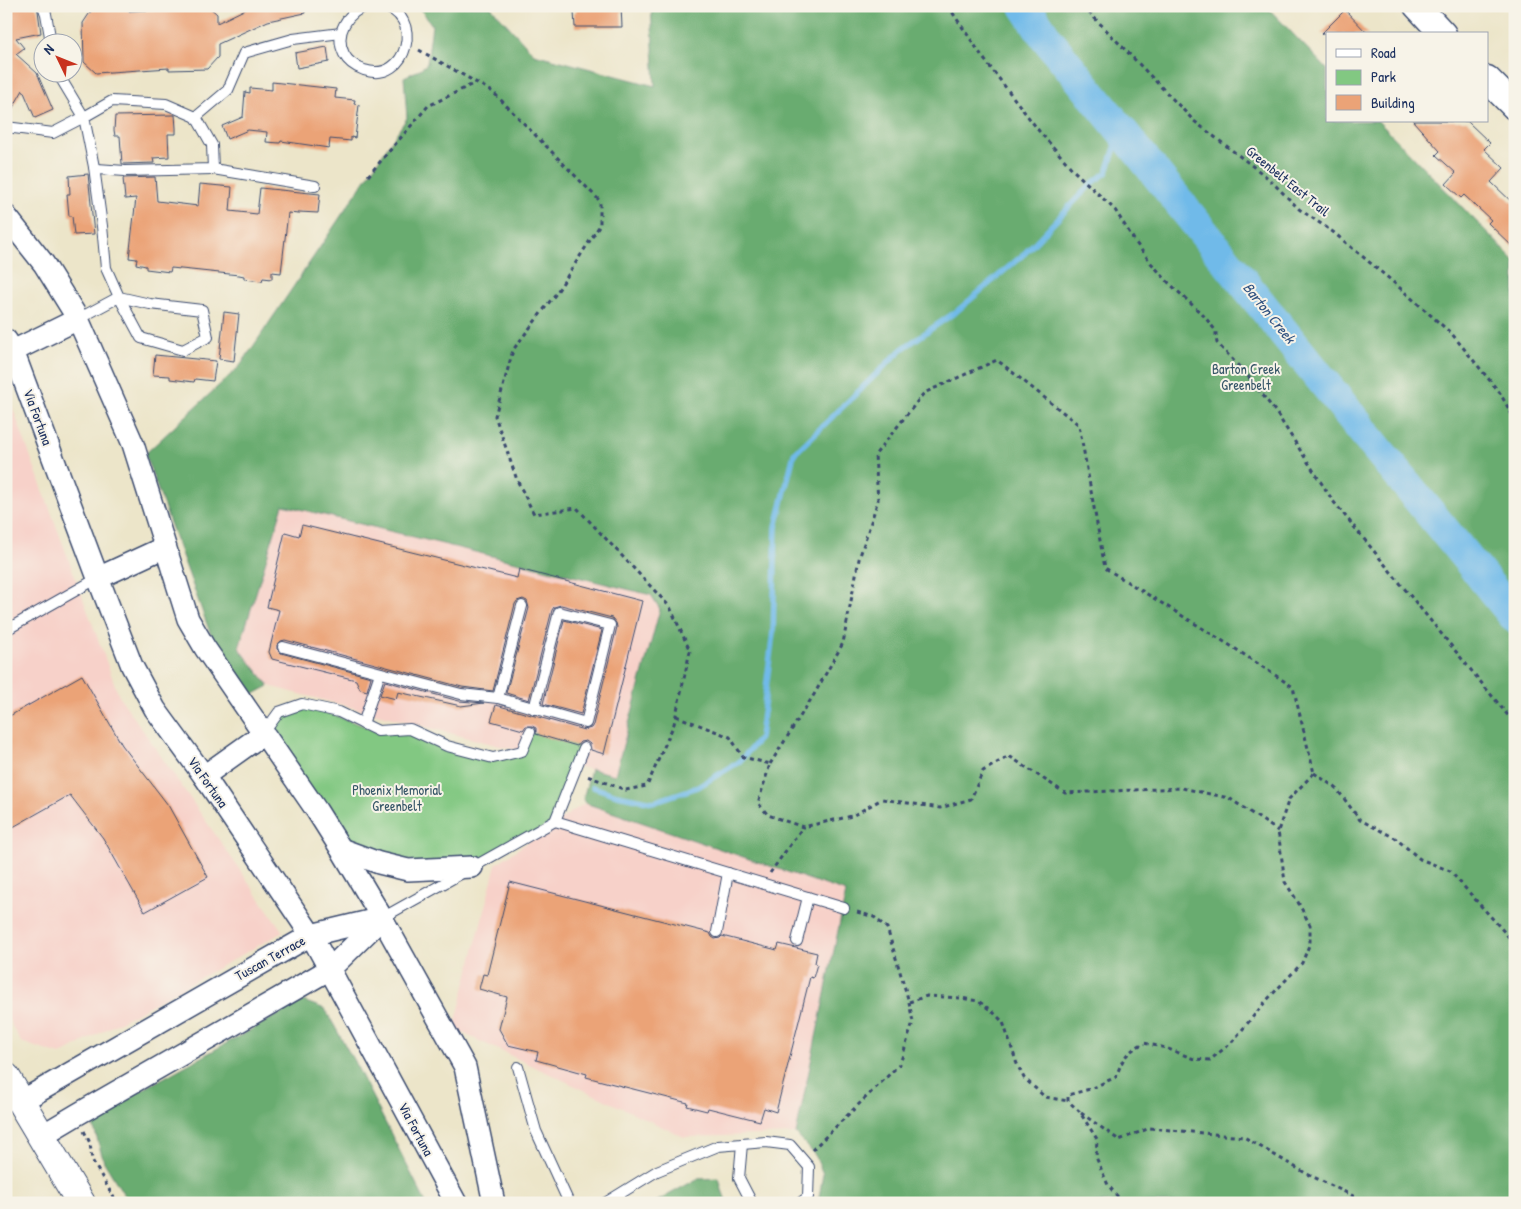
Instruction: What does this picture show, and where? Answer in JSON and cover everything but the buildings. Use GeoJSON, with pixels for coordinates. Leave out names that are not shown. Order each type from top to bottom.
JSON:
{"type":"FeatureCollection","features":[{"type":"Feature","properties":{"kind":"main road"},"geometry":{"type":"LineString","coordinates":[[6,1077],[81,1203]]}},
{"type":"Feature","properties":{"kind":"street"},"geometry":{"type":"LineString","coordinates":[[1416,6],[1441,32]]}},
{"type":"Feature","properties":{"kind":"street"},"geometry":{"type":"LineString","coordinates":[[1488,80],[1515,107]]}},
{"type":"Feature","properties":{"kind":"street"},"geometry":{"type":"LineString","coordinates":[[6,216],[44,264],[78,320],[133,444],[188,619],[341,849],[382,918],[465,1067],[494,1203]]}},
{"type":"Feature","properties":{"kind":"street"},"geometry":{"type":"LineString","coordinates":[[9,348],[78,320]]}},
{"type":"Feature","properties":{"kind":"street","name":"Via Fortuna"},"geometry":{"type":"LineString","coordinates":[[9,348],[132,666],[155,709],[204,776],[311,935],[456,1203]]}},
{"type":"Feature","properties":{"kind":"street"},"geometry":{"type":"LineString","coordinates":[[98,578],[165,547]]}},
{"type":"Feature","properties":{"kind":"street"},"geometry":{"type":"LineString","coordinates":[[204,776],[263,734]]}},
{"type":"Feature","properties":{"kind":"street"},"geometry":{"type":"LineString","coordinates":[[341,849],[379,863],[408,870],[472,868]]}},
{"type":"Feature","properties":{"kind":"street"},"geometry":{"type":"LineString","coordinates":[[41,1136],[330,969],[382,918]]}},
{"type":"Feature","properties":{"kind":"street","name":"Tuscan Terrace"},"geometry":{"type":"LineString","coordinates":[[20,1102],[311,935],[382,918]]}},
{"type":"Feature","properties":{"kind":"lane"},"geometry":{"type":"LineString","coordinates":[[43,6],[49,32]]}},
{"type":"Feature","properties":{"kind":"lane"},"geometry":{"type":"LineString","coordinates":[[368,6],[352,13],[345,22],[341,33],[341,44],[344,54],[350,62],[369,72],[380,72],[398,62],[404,53],[407,43],[407,32],[403,21],[395,12],[381,6]]}},
{"type":"Feature","properties":{"kind":"lane"},"geometry":{"type":"LineString","coordinates":[[196,117],[228,90],[244,53],[292,39],[341,33]]}},
{"type":"Feature","properties":{"kind":"lane"},"geometry":{"type":"LineString","coordinates":[[63,82],[84,117],[94,167],[106,268],[119,297],[141,338],[183,350],[208,337],[202,310],[150,304],[119,297],[78,320]]}},
{"type":"Feature","properties":{"kind":"lane"},"geometry":{"type":"LineString","coordinates":[[6,127],[53,133],[112,101],[166,104],[196,117],[212,145],[213,169]]}},
{"type":"Feature","properties":{"kind":"lane"},"geometry":{"type":"LineString","coordinates":[[94,167],[97,169],[125,171],[213,169],[315,186]]}},
{"type":"Feature","properties":{"kind":"lane"},"geometry":{"type":"LineString","coordinates":[[6,630],[98,578]]}},
{"type":"Feature","properties":{"kind":"lane"},"geometry":{"type":"LineString","coordinates":[[498,698],[522,606]]}},
{"type":"Feature","properties":{"kind":"lane"},"geometry":{"type":"LineString","coordinates":[[283,647],[461,694],[498,698],[534,709],[586,722],[610,625],[559,612],[534,709]]}},
{"type":"Feature","properties":{"kind":"lane"},"geometry":{"type":"LineString","coordinates":[[362,724],[380,673]]}},
{"type":"Feature","properties":{"kind":"lane"},"geometry":{"type":"LineString","coordinates":[[263,734],[279,712],[302,704],[339,712],[378,731],[410,729],[447,746],[493,758],[522,752],[530,732]]}},
{"type":"Feature","properties":{"kind":"lane"},"geometry":{"type":"LineString","coordinates":[[382,918],[555,821],[584,748]]}},
{"type":"Feature","properties":{"kind":"lane"},"geometry":{"type":"LineString","coordinates":[[555,821],[844,908]]}},
{"type":"Feature","properties":{"kind":"lane"},"geometry":{"type":"LineString","coordinates":[[717,932],[728,873]]}},
{"type":"Feature","properties":{"kind":"lane"},"geometry":{"type":"LineString","coordinates":[[797,941],[808,898]]}},
{"type":"Feature","properties":{"kind":"lane"},"geometry":{"type":"LineString","coordinates":[[518,1067],[536,1131],[569,1203]]}},
{"type":"Feature","properties":{"kind":"lane"},"geometry":{"type":"LineString","coordinates":[[605,1203],[657,1170],[718,1146],[766,1142],[790,1145],[809,1167],[808,1197],[800,1203]]}},
{"type":"Feature","properties":{"kind":"lane"},"geometry":{"type":"LineString","coordinates":[[742,1144],[739,1178],[752,1203]]}},
{"type":"Feature","properties":{"kind":"path"},"geometry":{"type":"LineString","coordinates":[[948,6],[984,59],[1039,131],[1074,171],[1115,210],[1151,263],[1204,316],[1216,331],[1217,343],[1248,376],[1275,412],[1333,501],[1515,724]]}},
{"type":"Feature","properties":{"kind":"path","name":"Greenbelt East Trail"},"geometry":{"type":"LineString","coordinates":[[1083,6],[1194,121],[1268,178],[1300,209],[1333,232],[1452,334],[1500,393],[1515,420]]}},
{"type":"Feature","properties":{"kind":"path"},"geometry":{"type":"LineString","coordinates":[[407,43],[493,92],[600,201],[600,225],[557,292],[513,350],[494,416],[517,480],[534,514],[577,508],[670,607],[690,651],[674,724],[647,786],[626,790],[575,771]]}},
{"type":"Feature","properties":{"kind":"path"},"geometry":{"type":"LineString","coordinates":[[368,176],[428,106],[475,83]]}},
{"type":"Feature","properties":{"kind":"path"},"geometry":{"type":"LineString","coordinates":[[1278,831],[1229,798],[1182,788],[1065,793],[1009,756],[984,771],[971,799],[940,808],[882,799],[852,816],[803,827],[768,815],[758,803],[770,764],[815,693],[843,643],[859,559],[878,500],[875,455],[924,394],[997,360],[1079,425],[1105,568],[1293,687],[1314,773],[1336,788],[1360,820],[1395,838],[1420,859],[1450,871],[1515,944]]}},
{"type":"Feature","properties":{"kind":"path"},"geometry":{"type":"LineString","coordinates":[[676,716],[730,738],[743,757],[770,764]]}},
{"type":"Feature","properties":{"kind":"path"},"geometry":{"type":"LineString","coordinates":[[1068,1101],[1068,1096],[1090,1089],[1116,1077],[1122,1060],[1130,1050],[1144,1043],[1166,1048],[1194,1059],[1210,1060],[1232,1042],[1266,1001],[1302,963],[1310,943],[1310,925],[1285,882],[1278,831],[1289,799],[1314,773]]}},
{"type":"Feature","properties":{"kind":"path"},"geometry":{"type":"LineString","coordinates":[[768,885],[771,871],[803,827]]}},
{"type":"Feature","properties":{"kind":"path"},"geometry":{"type":"LineString","coordinates":[[803,1159],[900,1064],[913,1022],[887,928],[874,917],[844,908]]}},
{"type":"Feature","properties":{"kind":"path"},"geometry":{"type":"LineString","coordinates":[[909,1002],[927,996],[978,1001],[1003,1022],[1017,1064],[1024,1078],[1045,1097],[1068,1101],[1119,1140],[1150,1128],[1244,1137],[1307,1174],[1368,1203]]}},
{"type":"Feature","properties":{"kind":"path"},"geometry":{"type":"LineString","coordinates":[[1079,1111],[1097,1138],[1096,1157],[1108,1185],[1123,1203]]}},
{"type":"Feature","properties":{"kind":"path"},"geometry":{"type":"LineString","coordinates":[[81,1123],[90,1143],[92,1160],[117,1203]]}},
{"type":"Feature","properties":{"kind":"shaded area"},"geometry":{"type":"Polygon","coordinates":[[[6,390],[119,696],[283,932],[60,1055],[21,1042],[6,1015],[6,390]]]}},
{"type":"Feature","properties":{"kind":"shaded area"},"geometry":{"type":"Polygon","coordinates":[[[282,505],[651,595],[660,608],[615,776],[269,686],[239,648],[282,505]]]}},
{"type":"Feature","properties":{"kind":"shaded area"},"geometry":{"type":"Polygon","coordinates":[[[585,803],[846,892],[796,1134],[684,1137],[454,1029],[496,864],[585,803]]]}},
{"type":"Feature","properties":{"kind":"green space","name":"Barton Creek Greenbelt"},"geometry":{"type":"Polygon","coordinates":[[[418,6],[490,6],[534,54],[655,86],[651,6],[1266,6],[1326,68],[1326,122],[1379,122],[1515,261],[1515,1203],[818,1203],[823,1174],[815,1155],[796,1134],[846,892],[585,803],[583,799],[591,769],[615,775],[660,609],[651,595],[283,505],[239,648],[269,686],[252,695],[212,638],[145,454],[240,366],[407,118],[404,77],[427,64],[432,25],[418,6]]]}},
{"type":"Feature","properties":{"kind":"green space","name":"Phoenix Memorial Greenbelt"},"geometry":{"type":"Polygon","coordinates":[[[302,704],[378,731],[410,729],[493,758],[522,751],[530,732],[584,748],[555,821],[472,867],[408,870],[341,849],[263,734],[279,712],[302,704]]]}},
{"type":"Feature","properties":{"kind":"green space"},"geometry":{"type":"Polygon","coordinates":[[[303,1001],[325,1009],[355,1063],[426,1203],[129,1203],[104,1162],[91,1118],[303,1001]]]}},
{"type":"Feature","properties":{"kind":"green space"},"geometry":{"type":"Polygon","coordinates":[[[719,1178],[727,1203],[654,1203],[697,1179],[719,1178]]]}},
{"type":"Feature","properties":{"kind":"waterway","name":"Barton Creek"},"geometry":{"type":"LineString","coordinates":[[1025,6],[1047,39],[1515,617]]}},
{"type":"Feature","properties":{"kind":"waterway"},"geometry":{"type":"LineString","coordinates":[[593,787],[617,795],[653,802],[698,787],[739,762],[760,738],[773,632],[776,527],[794,454],[902,349],[957,311],[1024,254],[1090,185],[1107,172],[1121,130]]}}]}
